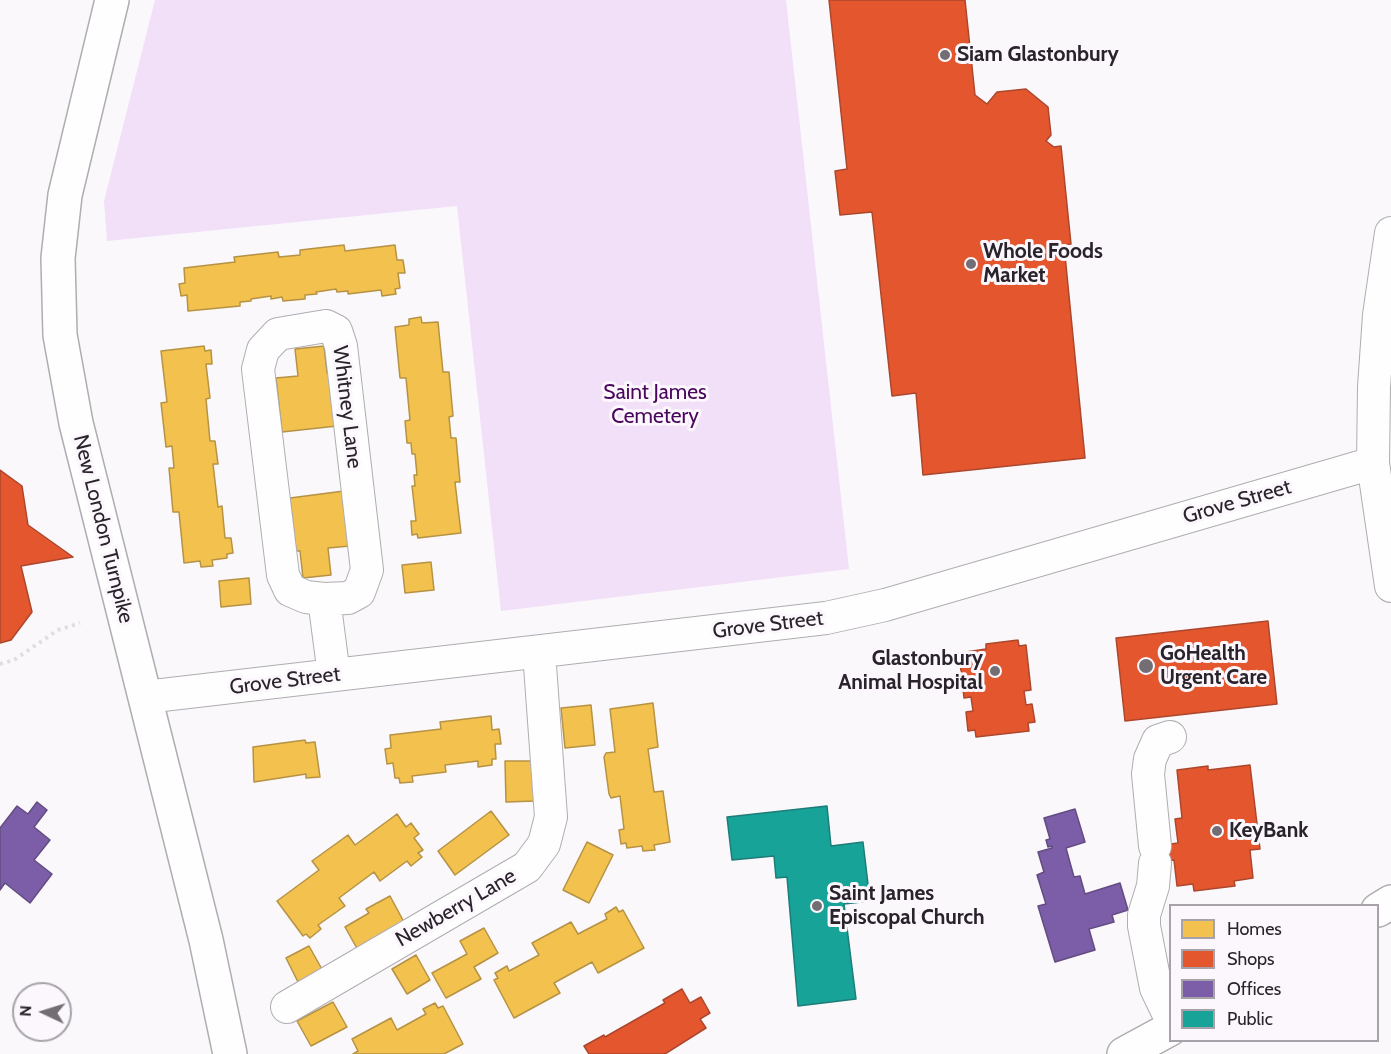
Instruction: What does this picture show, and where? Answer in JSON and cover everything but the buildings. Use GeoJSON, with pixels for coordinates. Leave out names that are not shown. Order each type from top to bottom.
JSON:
{"type":"FeatureCollection","features":[{"type":"Feature","properties":{"kind":"main road","name":"New London Turnpike"},"geometry":{"type":"LineString","coordinates":[[112,0],[65,195],[58,258],[58,317],[76,423],[206,940],[230,1054]]}},
{"type":"Feature","properties":{"kind":"main road"},"geometry":{"type":"LineString","coordinates":[[1124,1054],[1169,1030]]}},
{"type":"Feature","properties":{"kind":"street"},"geometry":{"type":"LineString","coordinates":[[1391,233],[1379,315],[1374,387],[1373,463],[1391,586]]}},
{"type":"Feature","properties":{"kind":"street","name":"Whitney Lane"},"geometry":{"type":"LineString","coordinates":[[326,326],[336,331],[341,346],[367,570],[359,591],[348,598],[324,599],[306,597],[290,590],[283,575],[258,369],[263,350],[278,334],[326,326]]}},
{"type":"Feature","properties":{"kind":"street","name":"Grove Street"},"geometry":{"type":"LineString","coordinates":[[145,697],[785,624],[885,605],[1373,463]]}},
{"type":"Feature","properties":{"kind":"street"},"geometry":{"type":"LineString","coordinates":[[324,599],[334,675]]}},
{"type":"Feature","properties":{"kind":"street","name":"Newberry Lane"},"geometry":{"type":"LineString","coordinates":[[287,1007],[527,867],[544,844],[551,818],[539,652]]}},
{"type":"Feature","properties":{"kind":"street"},"geometry":{"type":"LineString","coordinates":[[1169,1015],[1156,988],[1144,915],[1156,871],[1149,766],[1152,751],[1158,741],[1170,737]]}},
{"type":"Feature","properties":{"kind":"path"},"geometry":{"type":"LineString","coordinates":[[0,664],[14,660],[58,630],[80,623]]}},
{"type":"Feature","properties":{"kind":"path"},"geometry":{"type":"LineString","coordinates":[[889,918],[926,913]]}},
{"type":"Feature","properties":{"kind":"green space","name":"Saint James Cemetery"},"geometry":{"type":"Polygon","coordinates":[[[155,0],[786,0],[849,569],[501,611],[457,206],[107,241],[104,201],[155,0]]]}},
{"type":"Feature","properties":{"kind":"place","name":"Siam Glastonbury"},"geometry":{"type":"Point","coordinates":[945,55]}},
{"type":"Feature","properties":{"kind":"place","name":"Whole Foods Market"},"geometry":{"type":"Point","coordinates":[971,264]}},
{"type":"Feature","properties":{"kind":"place","name":"GoHealth Urgent Care"},"geometry":{"type":"Point","coordinates":[1146,666]}},
{"type":"Feature","properties":{"kind":"place","name":"Glastonbury Animal Hospital"},"geometry":{"type":"Point","coordinates":[995,671]}},
{"type":"Feature","properties":{"kind":"place","name":"KeyBank"},"geometry":{"type":"Point","coordinates":[1217,831]}},
{"type":"Feature","properties":{"kind":"place","name":"Saint James Episcopal Church"},"geometry":{"type":"Point","coordinates":[817,906]}}]}
